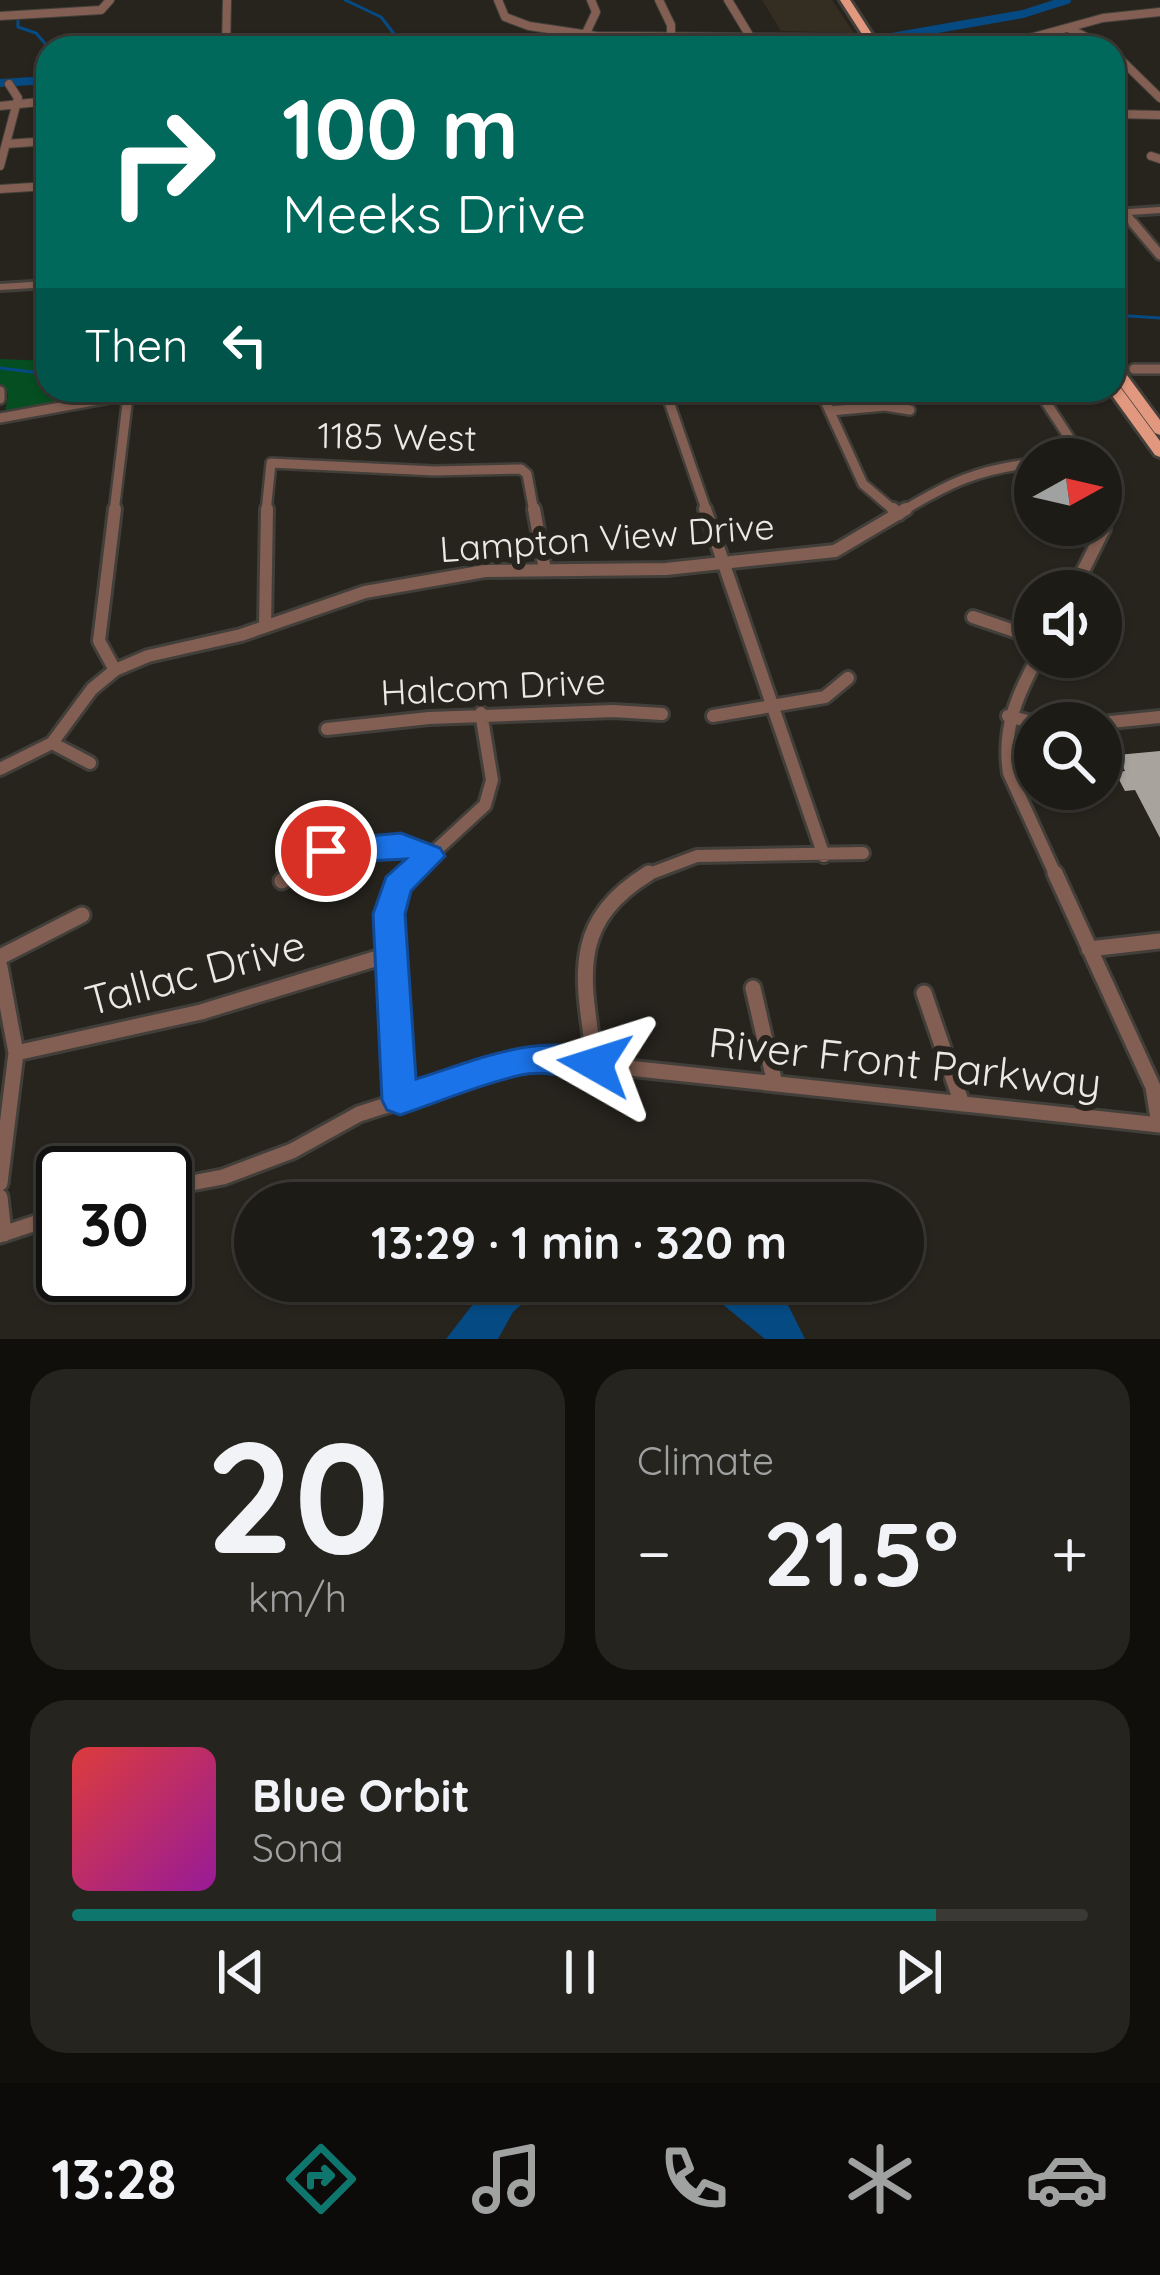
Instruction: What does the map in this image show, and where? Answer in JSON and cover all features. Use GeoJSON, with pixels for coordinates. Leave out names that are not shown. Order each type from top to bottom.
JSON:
{"type":"FeatureCollection","features":[{"type":"Feature","properties":{"kind":"main road"},"geometry":{"type":"LineString","coordinates":[[844,0],[868,36]]}},
{"type":"Feature","properties":{"kind":"main road"},"geometry":{"type":"LineString","coordinates":[[1125,382],[1160,430]]}},
{"type":"Feature","properties":{"kind":"main road"},"geometry":{"type":"LineString","coordinates":[[1124,402],[1160,452]]}},
{"type":"Feature","properties":{"kind":"street"},"geometry":{"type":"LineString","coordinates":[[32,14],[36,0]]}},
{"type":"Feature","properties":{"kind":"street"},"geometry":{"type":"LineString","coordinates":[[0,16],[101,10],[110,0]]}},
{"type":"Feature","properties":{"kind":"street"},"geometry":{"type":"LineString","coordinates":[[226,0],[226,36]]}},
{"type":"Feature","properties":{"kind":"street"},"geometry":{"type":"LineString","coordinates":[[498,0],[505,17],[519,25],[622,36]]}},
{"type":"Feature","properties":{"kind":"street"},"geometry":{"type":"LineString","coordinates":[[586,33],[596,12],[591,0]]}},
{"type":"Feature","properties":{"kind":"street"},"geometry":{"type":"LineString","coordinates":[[659,0],[671,36]]}},
{"type":"Feature","properties":{"kind":"street"},"geometry":{"type":"LineString","coordinates":[[728,0],[750,36]]}},
{"type":"Feature","properties":{"kind":"street"},"geometry":{"type":"LineString","coordinates":[[1041,36],[1103,18],[1160,12]]}},
{"type":"Feature","properties":{"kind":"street"},"geometry":{"type":"LineString","coordinates":[[1070,29],[1083,36]]}},
{"type":"Feature","properties":{"kind":"street"},"geometry":{"type":"LineString","coordinates":[[1125,64],[1160,98]]}},
{"type":"Feature","properties":{"kind":"street"},"geometry":{"type":"LineString","coordinates":[[1125,68],[1129,68]]}},
{"type":"Feature","properties":{"kind":"street"},"geometry":{"type":"LineString","coordinates":[[0,166],[17,103],[9,84]]}},
{"type":"Feature","properties":{"kind":"street"},"geometry":{"type":"LineString","coordinates":[[0,106],[36,102]]}},
{"type":"Feature","properties":{"kind":"street"},"geometry":{"type":"LineString","coordinates":[[1125,114],[1160,115]]}},
{"type":"Feature","properties":{"kind":"street"},"geometry":{"type":"LineString","coordinates":[[6,144],[36,142]]}},
{"type":"Feature","properties":{"kind":"street"},"geometry":{"type":"LineString","coordinates":[[0,189],[36,187]]}},
{"type":"Feature","properties":{"kind":"street"},"geometry":{"type":"LineString","coordinates":[[1125,213],[1160,210]]}},
{"type":"Feature","properties":{"kind":"street"},"geometry":{"type":"LineString","coordinates":[[1125,219],[1160,255]]}},
{"type":"Feature","properties":{"kind":"street"},"geometry":{"type":"LineString","coordinates":[[0,287],[36,285]]}},
{"type":"Feature","properties":{"kind":"street"},"geometry":{"type":"LineString","coordinates":[[1134,370],[1160,369]]}},
{"type":"Feature","properties":{"kind":"street"},"geometry":{"type":"LineString","coordinates":[[0,418],[79,402]]}},
{"type":"Feature","properties":{"kind":"street"},"geometry":{"type":"LineString","coordinates":[[115,670],[99,641],[123,402]]}},
{"type":"Feature","properties":{"kind":"street"},"geometry":{"type":"LineString","coordinates":[[668,402],[824,856]]}},
{"type":"Feature","properties":{"kind":"street"},"geometry":{"type":"LineString","coordinates":[[826,402],[867,490],[899,514]]}},
{"type":"Feature","properties":{"kind":"street"},"geometry":{"type":"LineString","coordinates":[[1046,402],[1069,438]]}},
{"type":"Feature","properties":{"kind":"street"},"geometry":{"type":"LineString","coordinates":[[830,411],[885,406],[910,410]]}},
{"type":"Feature","properties":{"kind":"street","name":"1185 West"},"geometry":{"type":"LineString","coordinates":[[265,626],[267,472],[271,463],[434,471],[521,469],[527,474],[545,570]]}},
{"type":"Feature","properties":{"kind":"street","name":"Lampton View Drive"},"geometry":{"type":"LineString","coordinates":[[0,770],[52,743],[92,689],[115,670],[148,656],[217,643],[365,592],[423,579],[545,570],[635,570],[835,550],[969,474],[1014,466]]}},
{"type":"Feature","properties":{"kind":"street"},"geometry":{"type":"LineString","coordinates":[[973,617],[1014,631]]}},
{"type":"Feature","properties":{"kind":"street"},"geometry":{"type":"LineString","coordinates":[[713,716],[830,694],[848,678]]}},
{"type":"Feature","properties":{"kind":"street"},"geometry":{"type":"LineString","coordinates":[[1027,678],[1004,735],[1009,773],[1153,1087],[1160,1125]]}},
{"type":"Feature","properties":{"kind":"street","name":"Halcom Drive"},"geometry":{"type":"LineString","coordinates":[[327,729],[482,713],[617,708],[662,714]]}},
{"type":"Feature","properties":{"kind":"street"},"geometry":{"type":"LineString","coordinates":[[400,1100],[391,955],[394,894],[478,814],[488,798],[491,778],[482,713]]}},
{"type":"Feature","properties":{"kind":"street"},"geometry":{"type":"LineString","coordinates":[[1008,716],[1014,718]]}},
{"type":"Feature","properties":{"kind":"street"},"geometry":{"type":"LineString","coordinates":[[1122,721],[1160,717]]}},
{"type":"Feature","properties":{"kind":"street"},"geometry":{"type":"LineString","coordinates":[[52,743],[90,763]]}},
{"type":"Feature","properties":{"kind":"street"},"geometry":{"type":"LineString","coordinates":[[282,881],[306,860],[326,851],[401,844],[429,856]]}},
{"type":"Feature","properties":{"kind":"street"},"geometry":{"type":"LineString","coordinates":[[595,1064],[583,975],[585,951],[598,918],[623,889],[657,868],[697,856],[862,853]]}},
{"type":"Feature","properties":{"kind":"street"},"geometry":{"type":"LineString","coordinates":[[0,957],[82,915]]}},
{"type":"Feature","properties":{"kind":"street"},"geometry":{"type":"LineString","coordinates":[[1089,949],[1160,941]]}},
{"type":"Feature","properties":{"kind":"street","name":"Tallac Drive"},"geometry":{"type":"LineString","coordinates":[[16,1053],[226,1005],[391,955]]}},
{"type":"Feature","properties":{"kind":"street"},"geometry":{"type":"LineString","coordinates":[[0,967],[16,1053],[0,1184]]}},
{"type":"Feature","properties":{"kind":"street"},"geometry":{"type":"LineString","coordinates":[[753,988],[775,1084]]}},
{"type":"Feature","properties":{"kind":"street"},"geometry":{"type":"LineString","coordinates":[[925,993],[962,1105]]}},
{"type":"Feature","properties":{"kind":"street","name":"River Front Parkway"},"geometry":{"type":"LineString","coordinates":[[192,1184],[278,1157],[336,1124],[524,1059],[566,1058],[1160,1125]]}},
{"type":"Feature","properties":{"kind":"street"},"geometry":{"type":"LineString","coordinates":[[0,1197],[2,1234],[36,1223]]}},
{"type":"Feature","properties":{"kind":"shaded area"},"geometry":{"type":"Polygon","coordinates":[[[762,0],[832,0],[854,33],[781,31],[762,0]]]}},
{"type":"Feature","properties":{"kind":"green space"},"geometry":{"type":"Polygon","coordinates":[[[0,359],[36,360],[36,402],[67,402],[5,414],[8,394],[0,384],[0,359]]]}},
{"type":"Feature","properties":{"kind":"water"},"geometry":{"type":"Polygon","coordinates":[[[475,1302],[524,1302],[498,1339],[446,1339],[475,1302]]]}},
{"type":"Feature","properties":{"kind":"water"},"geometry":{"type":"Polygon","coordinates":[[[720,1302],[786,1302],[805,1339],[765,1339],[720,1302]]]}},
{"type":"Feature","properties":{"kind":"building"},"geometry":{"type":"Polygon","coordinates":[[[1160,751],[1160,838],[1135,790],[1125,791],[1122,785],[1122,755],[1160,751]]]}},
{"type":"Feature","properties":{"kind":"waterway"},"geometry":{"type":"LineString","coordinates":[[345,0],[381,17],[396,36]]}},
{"type":"Feature","properties":{"kind":"waterway"},"geometry":{"type":"LineString","coordinates":[[897,36],[1023,14],[1067,0]]}},
{"type":"Feature","properties":{"kind":"waterway"},"geometry":{"type":"LineString","coordinates":[[18,19],[18,27],[39,36]]}},
{"type":"Feature","properties":{"kind":"waterway"},"geometry":{"type":"LineString","coordinates":[[0,83],[36,81]]}},
{"type":"Feature","properties":{"kind":"waterway"},"geometry":{"type":"LineString","coordinates":[[1125,316],[1160,318]]}},
{"type":"Feature","properties":{"kind":"waterway"},"geometry":{"type":"LineString","coordinates":[[0,368],[36,372]]}},
{"type":"Feature","properties":{"kind":"route"},"geometry":{"type":"LineString","coordinates":[[326,851],[401,844],[429,856],[398,886],[389,914],[400,1100],[513,1061],[550,1057],[595,1064]]}}]}
